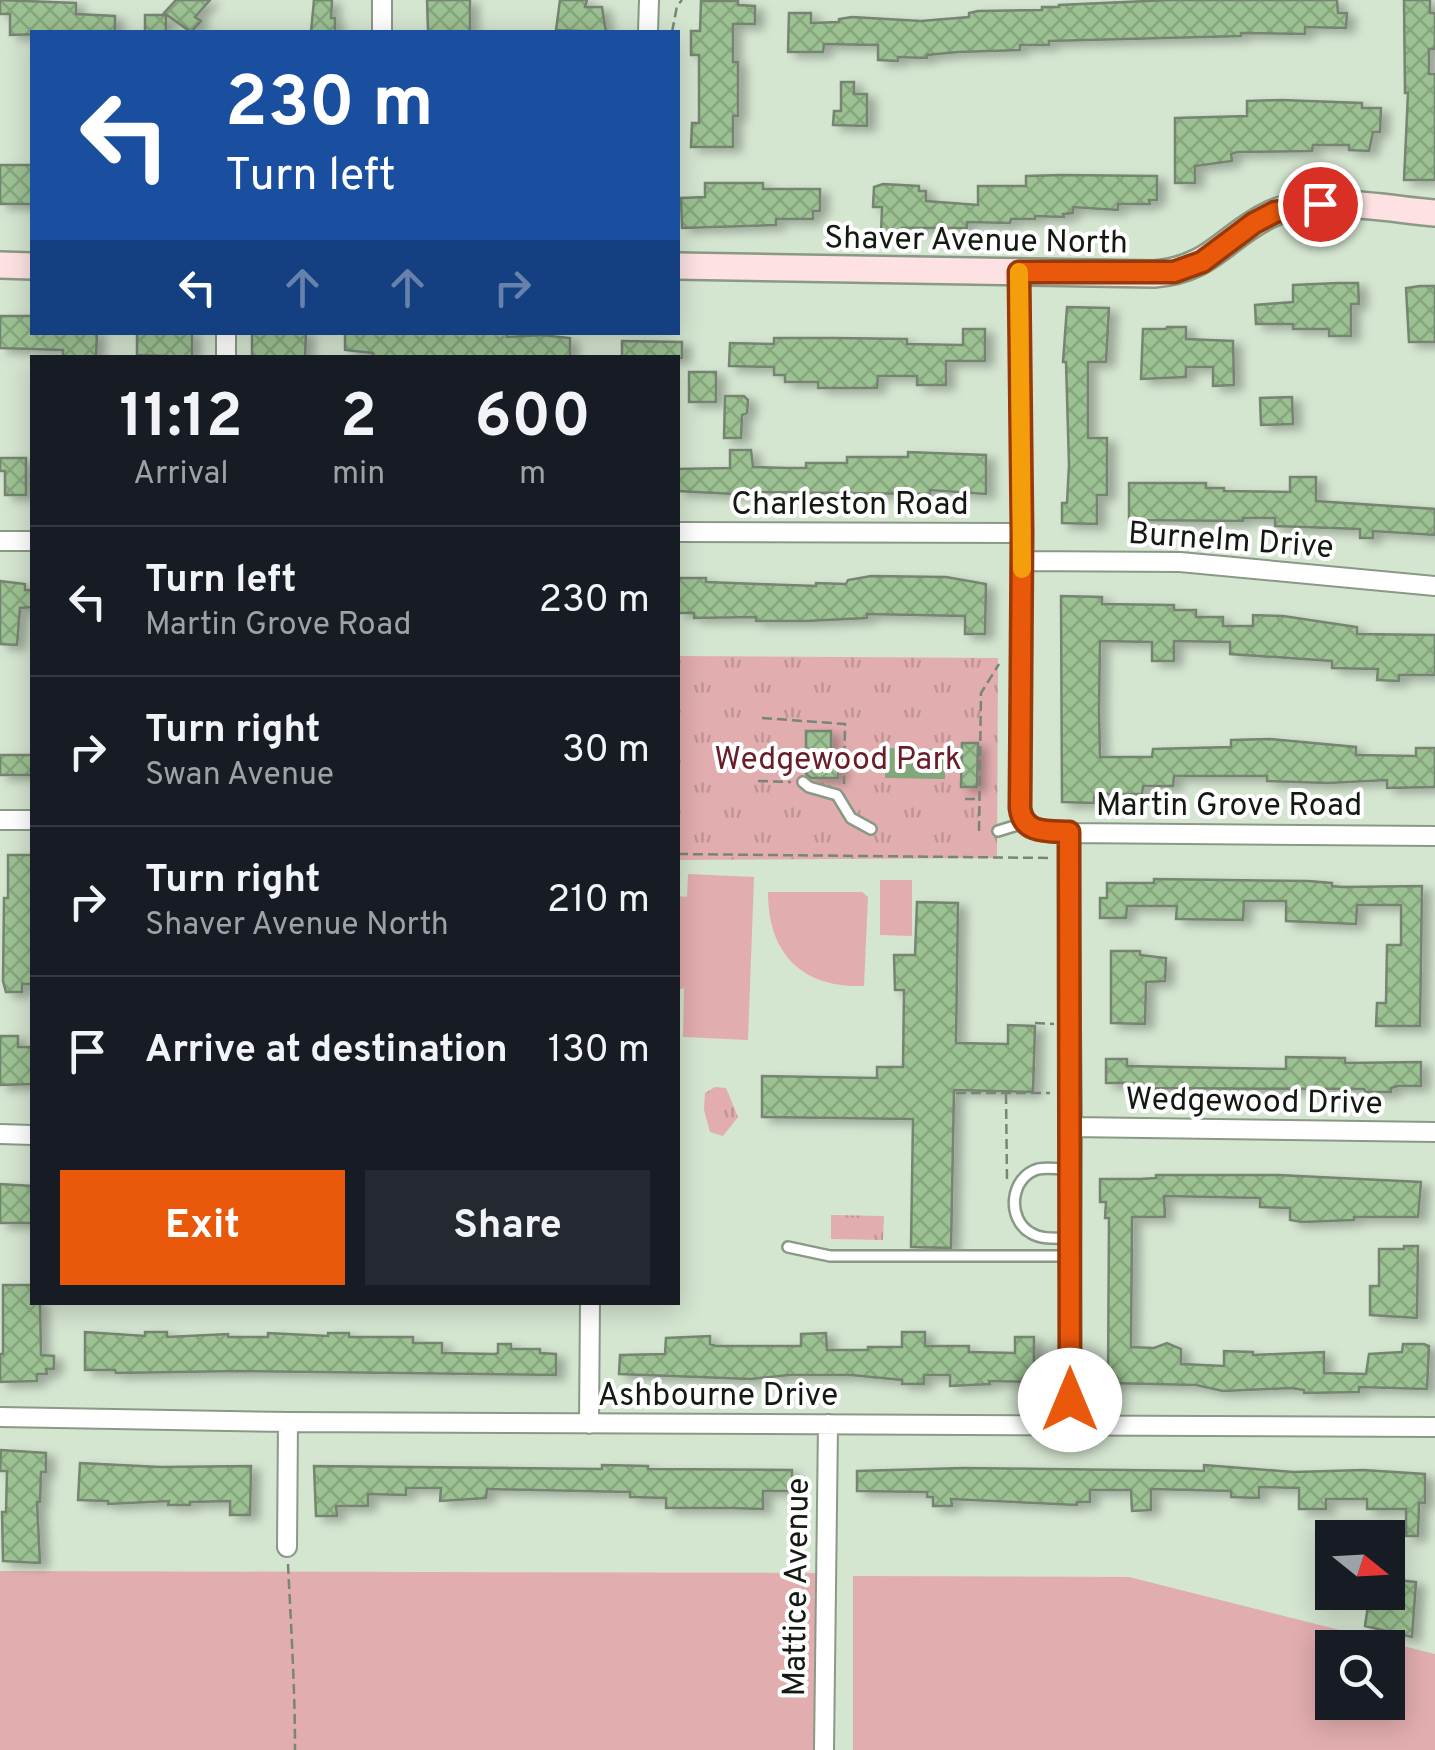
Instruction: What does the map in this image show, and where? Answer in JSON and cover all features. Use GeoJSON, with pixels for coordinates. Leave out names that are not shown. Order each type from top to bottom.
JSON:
{"type":"FeatureCollection","features":[{"type":"Feature","properties":{"kind":"street"},"geometry":{"type":"LineString","coordinates":[[382,0],[382,30]]}},
{"type":"Feature","properties":{"kind":"street"},"geometry":{"type":"LineString","coordinates":[[648,30],[649,0]]}},
{"type":"Feature","properties":{"kind":"street","name":"Shaver Avenue North"},"geometry":{"type":"LineString","coordinates":[[680,266],[1174,272],[1202,262],[1254,223],[1292,207],[1320,204],[1435,212]]}},
{"type":"Feature","properties":{"kind":"street"},"geometry":{"type":"LineString","coordinates":[[0,265],[30,266]]}},
{"type":"Feature","properties":{"kind":"street"},"geometry":{"type":"LineString","coordinates":[[1019,272],[1020,808],[1024,823]]}},
{"type":"Feature","properties":{"kind":"street","name":"Charleston Road"},"geometry":{"type":"LineString","coordinates":[[680,532],[1022,533]]}},
{"type":"Feature","properties":{"kind":"street"},"geometry":{"type":"LineString","coordinates":[[0,541],[30,541]]}},
{"type":"Feature","properties":{"kind":"street","name":"Burnelm Drive"},"geometry":{"type":"LineString","coordinates":[[1022,561],[1180,562],[1435,586]]}},
{"type":"Feature","properties":{"kind":"street"},"geometry":{"type":"LineString","coordinates":[[0,820],[30,820]]}},
{"type":"Feature","properties":{"kind":"street","name":"Martin Grove Road"},"geometry":{"type":"LineString","coordinates":[[1024,823],[1040,831],[1069,832],[1435,836]]}},
{"type":"Feature","properties":{"kind":"street"},"geometry":{"type":"LineString","coordinates":[[1069,832],[1070,1425]]}},
{"type":"Feature","properties":{"kind":"street","name":"Wedgewood Drive"},"geometry":{"type":"LineString","coordinates":[[1072,1127],[1435,1132]]}},
{"type":"Feature","properties":{"kind":"street"},"geometry":{"type":"LineString","coordinates":[[0,1134],[30,1134]]}},
{"type":"Feature","properties":{"kind":"street"},"geometry":{"type":"LineString","coordinates":[[590,1305],[590,1424]]}},
{"type":"Feature","properties":{"kind":"street","name":"Ashbourne Drive"},"geometry":{"type":"LineString","coordinates":[[0,1417],[1435,1427]]}},
{"type":"Feature","properties":{"kind":"street"},"geometry":{"type":"LineString","coordinates":[[288,1422],[288,1548]]}},
{"type":"Feature","properties":{"kind":"street","name":"Mattice Avenue"},"geometry":{"type":"LineString","coordinates":[[824,1750],[828,1424]]}},
{"type":"Feature","properties":{"kind":"lane"},"geometry":{"type":"LineString","coordinates":[[803,782],[809,788],[837,795],[851,818],[871,829]]}},
{"type":"Feature","properties":{"kind":"lane"},"geometry":{"type":"LineString","coordinates":[[998,831],[1024,823]]}},
{"type":"Feature","properties":{"kind":"lane"},"geometry":{"type":"LineString","coordinates":[[1070,1247],[1028,1232],[1016,1216],[1015,1194],[1022,1181],[1038,1169],[1071,1170]]}},
{"type":"Feature","properties":{"kind":"lane"},"geometry":{"type":"LineString","coordinates":[[788,1247],[830,1256],[1070,1247]]}},
{"type":"Feature","properties":{"kind":"path"},"geometry":{"type":"LineString","coordinates":[[672,30],[676,6],[682,0]]}},
{"type":"Feature","properties":{"kind":"path"},"geometry":{"type":"LineString","coordinates":[[979,831],[981,693],[998,664]]}},
{"type":"Feature","properties":{"kind":"path"},"geometry":{"type":"LineString","coordinates":[[762,718],[845,724],[844,785]]}},
{"type":"Feature","properties":{"kind":"path"},"geometry":{"type":"LineString","coordinates":[[964,799],[980,799]]}},
{"type":"Feature","properties":{"kind":"path"},"geometry":{"type":"LineString","coordinates":[[680,854],[1069,858]]}},
{"type":"Feature","properties":{"kind":"path"},"geometry":{"type":"LineString","coordinates":[[956,1093],[1050,1094]]}},
{"type":"Feature","properties":{"kind":"path"},"geometry":{"type":"LineString","coordinates":[[1006,1094],[1005,1179],[1015,1194]]}},
{"type":"Feature","properties":{"kind":"path"},"geometry":{"type":"LineString","coordinates":[[288,1548],[296,1750]]}},
{"type":"Feature","properties":{"kind":"green space","name":"Wedgewood Park"},"geometry":{"type":"Polygon","coordinates":[[[680,656],[998,658],[997,858],[680,860],[680,656]]]}},
{"type":"Feature","properties":{"kind":"green space"},"geometry":{"type":"Polygon","coordinates":[[[688,874],[754,877],[748,1040],[683,1037],[680,896],[687,897],[688,874]]]}},
{"type":"Feature","properties":{"kind":"green space"},"geometry":{"type":"Polygon","coordinates":[[[880,880],[912,880],[912,936],[880,935],[880,880]]]}},
{"type":"Feature","properties":{"kind":"green space"},"geometry":{"type":"Polygon","coordinates":[[[768,892],[862,892],[868,897],[864,986],[823,981],[793,963],[774,933],[768,892]]]}},
{"type":"Feature","properties":{"kind":"green space"},"geometry":{"type":"Polygon","coordinates":[[[715,1087],[726,1088],[738,1117],[723,1136],[710,1132],[704,1110],[705,1093],[715,1087]]]}},
{"type":"Feature","properties":{"kind":"green space"},"geometry":{"type":"Polygon","coordinates":[[[831,1215],[884,1216],[883,1240],[831,1239],[831,1215]]]}},
{"type":"Feature","properties":{"kind":"green space"},"geometry":{"type":"Polygon","coordinates":[[[0,1571],[818,1573],[818,1750],[0,1750],[0,1571]]]}},
{"type":"Feature","properties":{"kind":"green space"},"geometry":{"type":"Polygon","coordinates":[[[853,1576],[1129,1577],[1340,1630],[1315,1630],[1315,1720],[1405,1720],[1405,1646],[1435,1654],[1435,1750],[853,1750],[853,1576]]]}},
{"type":"Feature","properties":{"kind":"shaded area"},"geometry":{"type":"Polygon","coordinates":[[[885,748],[945,749],[945,779],[885,778],[885,748]]]}},
{"type":"Feature","properties":{"kind":"building"},"geometry":{"type":"Polygon","coordinates":[[[0,0],[76,3],[76,14],[115,16],[115,30],[30,30],[30,34],[10,35],[10,14],[0,14],[0,0]]]}},
{"type":"Feature","properties":{"kind":"building"},"geometry":{"type":"Polygon","coordinates":[[[176,0],[210,0],[195,17],[201,21],[193,30],[164,13],[176,0]]]}},
{"type":"Feature","properties":{"kind":"building"},"geometry":{"type":"Polygon","coordinates":[[[314,0],[332,0],[335,30],[311,30],[314,0]]]}},
{"type":"Feature","properties":{"kind":"building"},"geometry":{"type":"Polygon","coordinates":[[[427,0],[470,0],[470,30],[428,30],[427,0]]]}},
{"type":"Feature","properties":{"kind":"building"},"geometry":{"type":"Polygon","coordinates":[[[560,0],[587,0],[585,7],[602,7],[606,30],[556,30],[560,0]]]}},
{"type":"Feature","properties":{"kind":"building"},"geometry":{"type":"Polygon","coordinates":[[[1169,0],[1337,0],[1338,13],[1347,13],[1346,28],[1305,27],[1305,34],[1049,41],[1049,45],[1020,45],[1020,50],[898,57],[898,61],[878,60],[878,45],[824,44],[823,52],[788,52],[789,13],[811,13],[811,23],[839,22],[852,17],[921,21],[969,17],[969,13],[978,11],[1169,0]]]}},
{"type":"Feature","properties":{"kind":"building"},"geometry":{"type":"Polygon","coordinates":[[[1404,0],[1430,0],[1430,13],[1435,13],[1435,49],[1429,49],[1429,74],[1435,74],[1435,180],[1404,180],[1408,93],[1404,0]]]}},
{"type":"Feature","properties":{"kind":"building"},"geometry":{"type":"Polygon","coordinates":[[[701,1],[738,1],[738,5],[755,6],[755,24],[733,24],[738,116],[733,116],[733,147],[691,147],[692,123],[699,123],[699,55],[691,55],[691,31],[700,31],[701,1]]]}},
{"type":"Feature","properties":{"kind":"building"},"geometry":{"type":"Polygon","coordinates":[[[145,15],[166,15],[166,30],[145,30],[145,15]]]}},
{"type":"Feature","properties":{"kind":"building"},"geometry":{"type":"Polygon","coordinates":[[[841,82],[854,82],[854,94],[867,94],[867,126],[833,125],[834,111],[841,111],[841,82]]]}},
{"type":"Feature","properties":{"kind":"building"},"geometry":{"type":"Polygon","coordinates":[[[1247,101],[1362,103],[1362,108],[1381,108],[1380,132],[1373,132],[1369,151],[1349,150],[1349,145],[1313,145],[1312,151],[1237,152],[1231,154],[1232,161],[1195,166],[1195,183],[1175,183],[1175,118],[1247,116],[1247,101]]]}},
{"type":"Feature","properties":{"kind":"building"},"geometry":{"type":"Polygon","coordinates":[[[0,165],[30,165],[30,204],[0,204],[0,165]]]}},
{"type":"Feature","properties":{"kind":"building"},"geometry":{"type":"Polygon","coordinates":[[[1026,176],[1157,176],[1157,200],[1149,200],[1150,204],[1118,204],[1118,210],[1073,207],[1073,213],[1063,214],[1064,217],[1035,216],[1011,219],[1010,223],[967,222],[967,228],[902,228],[902,234],[881,234],[882,207],[873,207],[874,187],[883,184],[919,186],[919,191],[926,191],[926,201],[978,205],[978,186],[1026,186],[1026,176]]]}},
{"type":"Feature","properties":{"kind":"building"},"geometry":{"type":"Polygon","coordinates":[[[705,183],[763,183],[763,189],[820,189],[820,211],[813,211],[813,219],[776,219],[776,225],[682,228],[681,198],[705,197],[705,183]]]}},
{"type":"Feature","properties":{"kind":"building"},"geometry":{"type":"Polygon","coordinates":[[[1358,283],[1359,304],[1351,304],[1351,336],[1329,336],[1329,329],[1293,329],[1293,324],[1256,324],[1255,305],[1293,302],[1293,285],[1358,283]]]}},
{"type":"Feature","properties":{"kind":"building"},"geometry":{"type":"Polygon","coordinates":[[[1435,286],[1435,342],[1409,342],[1406,288],[1435,286]]]}},
{"type":"Feature","properties":{"kind":"building"},"geometry":{"type":"Polygon","coordinates":[[[1067,307],[1109,308],[1106,362],[1088,362],[1088,438],[1107,438],[1107,495],[1097,495],[1097,524],[1062,523],[1069,465],[1063,362],[1067,307]]]}},
{"type":"Feature","properties":{"kind":"building"},"geometry":{"type":"Polygon","coordinates":[[[0,316],[30,316],[30,335],[97,335],[96,355],[0,348],[0,316]]]}},
{"type":"Feature","properties":{"kind":"building"},"geometry":{"type":"Polygon","coordinates":[[[1186,327],[1186,339],[1233,341],[1234,385],[1213,386],[1213,367],[1186,367],[1186,377],[1141,379],[1143,329],[1186,327]]]}},
{"type":"Feature","properties":{"kind":"building"},"geometry":{"type":"Polygon","coordinates":[[[963,329],[985,329],[985,361],[946,361],[946,385],[917,385],[917,376],[878,376],[877,388],[818,388],[818,382],[785,382],[785,375],[774,375],[774,367],[729,366],[730,343],[774,344],[774,338],[836,338],[963,345],[963,329]]]}},
{"type":"Feature","properties":{"kind":"building"},"geometry":{"type":"Polygon","coordinates":[[[137,335],[192,335],[192,355],[137,355],[137,335]]]}},
{"type":"Feature","properties":{"kind":"building"},"geometry":{"type":"Polygon","coordinates":[[[252,335],[306,335],[305,355],[252,355],[252,335]]]}},
{"type":"Feature","properties":{"kind":"building"},"geometry":{"type":"Polygon","coordinates":[[[345,335],[570,338],[570,355],[372,355],[345,350],[345,335]]]}},
{"type":"Feature","properties":{"kind":"building"},"geometry":{"type":"Polygon","coordinates":[[[622,341],[682,342],[682,358],[622,355],[622,341]]]}},
{"type":"Feature","properties":{"kind":"building"},"geometry":{"type":"Polygon","coordinates":[[[689,372],[716,372],[716,402],[689,402],[689,372]]]}},
{"type":"Feature","properties":{"kind":"building"},"geometry":{"type":"Polygon","coordinates":[[[725,396],[744,396],[748,400],[747,413],[742,415],[741,438],[724,438],[725,396]]]}},
{"type":"Feature","properties":{"kind":"building"},"geometry":{"type":"Polygon","coordinates":[[[1292,397],[1293,424],[1261,425],[1260,398],[1292,397]]]}},
{"type":"Feature","properties":{"kind":"building"},"geometry":{"type":"Polygon","coordinates":[[[730,450],[751,450],[753,467],[788,468],[806,468],[806,463],[847,463],[847,457],[908,457],[908,452],[986,455],[986,494],[930,490],[930,494],[752,495],[680,491],[680,469],[730,468],[730,450]]]}},
{"type":"Feature","properties":{"kind":"building"},"geometry":{"type":"Polygon","coordinates":[[[0,458],[26,458],[26,495],[5,495],[5,471],[0,471],[0,458]]]}},
{"type":"Feature","properties":{"kind":"building"},"geometry":{"type":"Polygon","coordinates":[[[1290,477],[1316,477],[1316,501],[1435,509],[1435,535],[1373,531],[1373,538],[1360,538],[1360,529],[1275,526],[1275,518],[1129,520],[1129,483],[1206,483],[1206,488],[1224,491],[1290,492],[1290,477]]]}},
{"type":"Feature","properties":{"kind":"building"},"geometry":{"type":"Polygon","coordinates":[[[871,576],[946,577],[986,584],[985,634],[965,634],[965,616],[867,614],[867,618],[756,621],[756,617],[694,618],[694,613],[680,613],[680,578],[816,586],[846,584],[848,580],[871,576]]]}},
{"type":"Feature","properties":{"kind":"building"},"geometry":{"type":"Polygon","coordinates":[[[0,581],[25,584],[25,590],[30,590],[30,607],[20,608],[17,645],[0,644],[0,581]]]}},
{"type":"Feature","properties":{"kind":"building"},"geometry":{"type":"Polygon","coordinates":[[[1061,596],[1102,597],[1102,604],[1174,605],[1174,610],[1196,610],[1196,617],[1223,617],[1223,626],[1253,626],[1253,615],[1283,616],[1357,627],[1357,634],[1435,635],[1435,675],[1399,675],[1399,681],[1377,680],[1378,669],[1332,668],[1332,661],[1230,654],[1230,642],[1174,641],[1174,661],[1152,661],[1152,642],[1100,641],[1099,711],[1100,757],[1152,757],[1153,749],[1231,747],[1231,740],[1270,739],[1356,747],[1356,755],[1416,756],[1416,748],[1435,748],[1435,787],[1387,788],[1387,780],[1328,783],[1267,781],[1267,776],[1174,776],[1173,786],[1143,786],[1142,794],[1102,794],[1102,798],[1094,797],[1094,803],[1062,802],[1061,596]]]}},
{"type":"Feature","properties":{"kind":"building"},"geometry":{"type":"Polygon","coordinates":[[[806,731],[831,731],[831,753],[839,752],[838,778],[811,778],[806,774],[806,731]]]}},
{"type":"Feature","properties":{"kind":"building"},"geometry":{"type":"Polygon","coordinates":[[[962,743],[978,743],[977,787],[961,787],[962,743]]]}},
{"type":"Feature","properties":{"kind":"building"},"geometry":{"type":"Polygon","coordinates":[[[0,755],[30,755],[30,775],[0,775],[0,755]]]}},
{"type":"Feature","properties":{"kind":"building"},"geometry":{"type":"Polygon","coordinates":[[[8,855],[30,855],[30,984],[22,984],[22,992],[6,992],[3,981],[4,898],[8,898],[8,855]]]}},
{"type":"Feature","properties":{"kind":"building"},"geometry":{"type":"Polygon","coordinates":[[[1154,879],[1308,881],[1342,887],[1422,886],[1420,1026],[1376,1026],[1377,1003],[1386,1003],[1387,945],[1401,945],[1401,905],[1357,905],[1356,924],[1286,921],[1286,901],[1244,901],[1243,920],[1176,919],[1177,906],[1127,906],[1126,918],[1100,918],[1100,898],[1107,898],[1107,883],[1154,883],[1154,879]]]}},
{"type":"Feature","properties":{"kind":"building"},"geometry":{"type":"Polygon","coordinates":[[[917,902],[958,903],[956,1043],[1008,1044],[1008,1025],[1035,1026],[1033,1092],[954,1090],[951,1248],[911,1247],[913,1119],[762,1117],[762,1076],[877,1078],[877,1067],[903,1067],[904,990],[895,990],[894,955],[915,955],[917,902]]]}},
{"type":"Feature","properties":{"kind":"building"},"geometry":{"type":"Polygon","coordinates":[[[1111,951],[1140,951],[1140,955],[1166,958],[1165,981],[1146,982],[1145,1024],[1111,1023],[1111,951]]]}},
{"type":"Feature","properties":{"kind":"building"},"geometry":{"type":"Polygon","coordinates":[[[0,1036],[18,1036],[18,1047],[30,1047],[30,1084],[0,1085],[0,1036]]]}},
{"type":"Feature","properties":{"kind":"building"},"geometry":{"type":"Polygon","coordinates":[[[1286,1057],[1345,1058],[1345,1063],[1421,1062],[1421,1086],[1366,1092],[1134,1088],[1134,1083],[1106,1083],[1106,1059],[1127,1059],[1127,1066],[1286,1069],[1286,1057]]]}},
{"type":"Feature","properties":{"kind":"building"},"geometry":{"type":"Polygon","coordinates":[[[1278,1175],[1421,1182],[1418,1217],[1302,1222],[1290,1220],[1290,1208],[1260,1207],[1260,1198],[1164,1196],[1165,1217],[1132,1217],[1131,1347],[1154,1348],[1167,1343],[1181,1349],[1181,1364],[1224,1366],[1224,1351],[1253,1355],[1324,1352],[1324,1373],[1366,1374],[1369,1354],[1402,1352],[1403,1344],[1424,1344],[1429,1346],[1427,1389],[1359,1387],[1359,1392],[1304,1393],[1292,1388],[1223,1391],[1196,1385],[1108,1383],[1109,1218],[1105,1218],[1106,1202],[1100,1202],[1100,1179],[1278,1175]]]}},
{"type":"Feature","properties":{"kind":"building"},"geometry":{"type":"Polygon","coordinates":[[[0,1184],[30,1186],[30,1223],[0,1223],[0,1184]]]}},
{"type":"Feature","properties":{"kind":"building"},"geometry":{"type":"Polygon","coordinates":[[[1418,1246],[1417,1318],[1370,1315],[1370,1286],[1379,1286],[1379,1249],[1418,1246]]]}},
{"type":"Feature","properties":{"kind":"building"},"geometry":{"type":"Polygon","coordinates":[[[3,1285],[30,1285],[30,1305],[40,1305],[41,1355],[54,1356],[54,1369],[37,1374],[37,1381],[0,1382],[3,1285]]]}},
{"type":"Feature","properties":{"kind":"building"},"geometry":{"type":"Polygon","coordinates":[[[85,1332],[145,1336],[145,1332],[167,1332],[167,1337],[349,1333],[349,1337],[413,1337],[413,1343],[442,1343],[442,1353],[495,1354],[498,1344],[511,1344],[511,1349],[540,1349],[540,1353],[556,1354],[556,1375],[116,1373],[85,1370],[85,1332]]]}},
{"type":"Feature","properties":{"kind":"building"},"geometry":{"type":"Polygon","coordinates":[[[902,1332],[925,1332],[925,1346],[969,1346],[969,1352],[1015,1353],[1015,1337],[1034,1337],[1034,1382],[989,1381],[990,1384],[950,1386],[950,1375],[924,1375],[924,1384],[902,1384],[902,1380],[851,1375],[751,1379],[619,1374],[620,1355],[665,1354],[666,1338],[710,1336],[710,1344],[716,1346],[801,1346],[801,1334],[826,1333],[827,1350],[868,1350],[902,1347],[902,1332]]]}},
{"type":"Feature","properties":{"kind":"building"},"geometry":{"type":"Polygon","coordinates":[[[1,1450],[46,1453],[46,1472],[41,1472],[37,1502],[40,1563],[3,1561],[2,1512],[6,1512],[7,1471],[0,1471],[1,1450]]]}},
{"type":"Feature","properties":{"kind":"building"},"geometry":{"type":"Polygon","coordinates":[[[80,1463],[251,1466],[250,1515],[230,1515],[230,1501],[168,1505],[169,1501],[108,1504],[78,1500],[80,1463]]]}},
{"type":"Feature","properties":{"kind":"building"},"geometry":{"type":"Polygon","coordinates":[[[602,1465],[792,1470],[792,1491],[763,1491],[763,1509],[666,1508],[666,1498],[630,1497],[630,1492],[487,1489],[486,1498],[440,1501],[441,1488],[406,1488],[406,1495],[368,1494],[368,1506],[336,1506],[337,1516],[316,1516],[314,1466],[602,1469],[602,1465]]]}},
{"type":"Feature","properties":{"kind":"building"},"geometry":{"type":"Polygon","coordinates":[[[1204,1465],[1294,1472],[1363,1470],[1425,1474],[1425,1503],[1419,1503],[1418,1536],[1406,1536],[1406,1509],[1367,1509],[1367,1499],[1326,1499],[1326,1509],[1299,1509],[1299,1488],[1259,1487],[1259,1498],[1231,1497],[1231,1491],[1151,1489],[1151,1510],[1132,1511],[1131,1490],[1090,1490],[1090,1502],[1077,1505],[951,1499],[952,1506],[933,1506],[933,1497],[927,1497],[927,1492],[857,1491],[857,1471],[964,1468],[1204,1471],[1204,1465]]]}},
{"type":"Feature","properties":{"kind":"building"},"geometry":{"type":"Polygon","coordinates":[[[1405,1581],[1416,1582],[1412,1637],[1405,1635],[1405,1630],[1365,1626],[1367,1610],[1405,1610],[1405,1581]]]}},
{"type":"Feature","properties":{"kind":"slow traffic"},"geometry":{"type":"LineString","coordinates":[[1019,272],[1022,569]]}},
{"type":"Feature","properties":{"kind":"route"},"geometry":{"type":"LineString","coordinates":[[1070,1400],[1069,832],[1040,831],[1022,821],[1020,815],[1019,272],[1174,272],[1202,262],[1275,212],[1320,204]]}}]}
